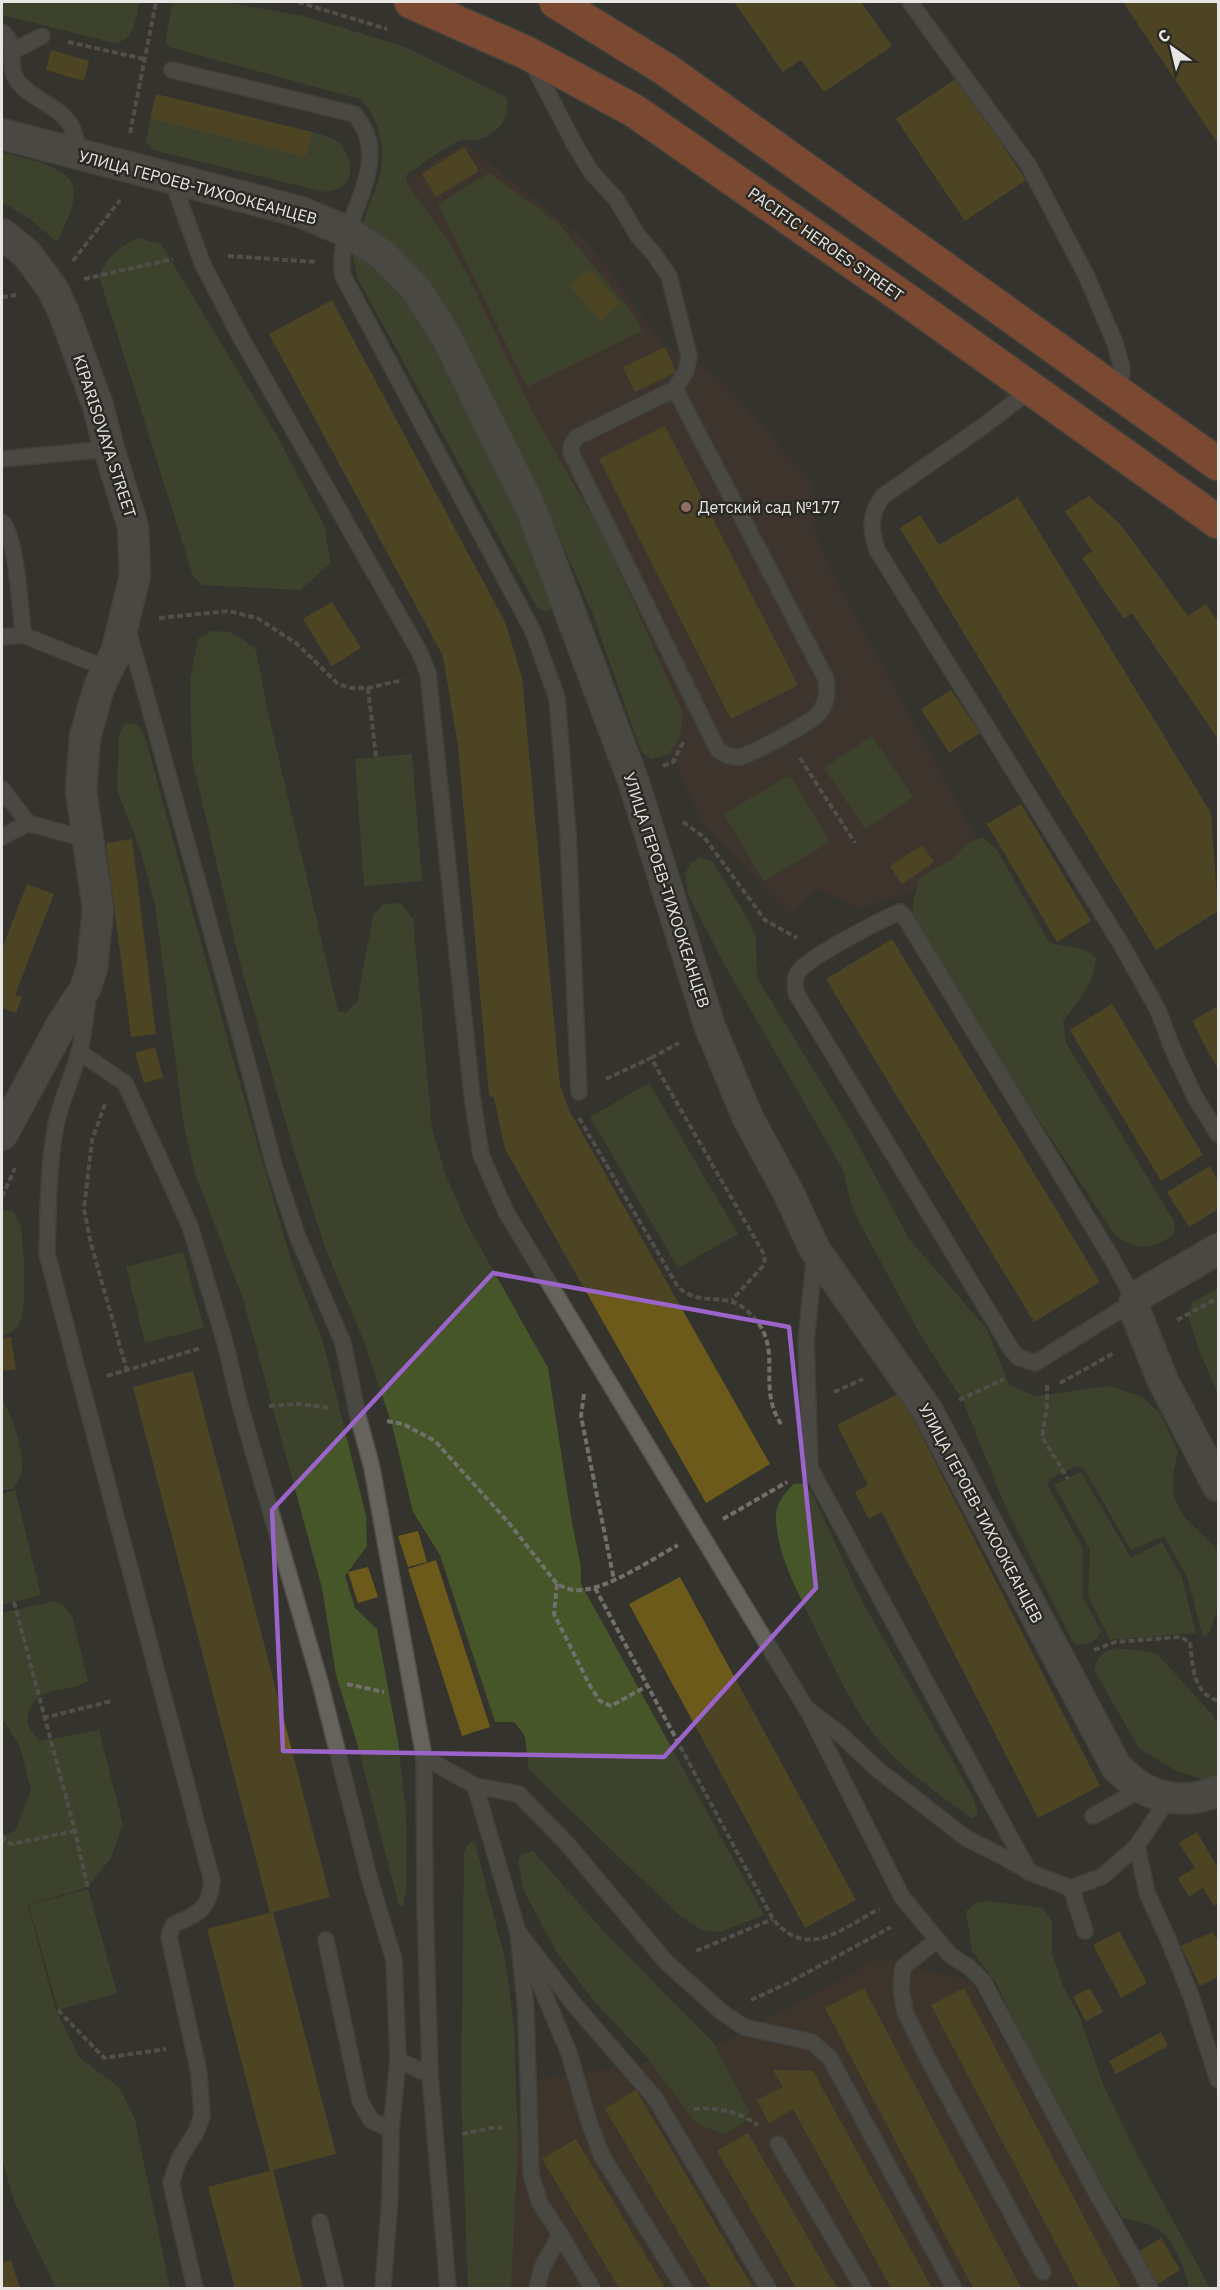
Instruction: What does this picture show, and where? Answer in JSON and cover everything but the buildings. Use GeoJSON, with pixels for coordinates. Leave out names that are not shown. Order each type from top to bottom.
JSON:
{"type":"FeatureCollection","features":[{"type":"Feature","properties":{"kind":"highway","name":"PACIFIC HEROES STREET"},"geometry":{"type":"LineString","coordinates":[[411,2],[527,54],[633,110],[1032,388],[1218,522]]}},
{"type":"Feature","properties":{"kind":"highway"},"geometry":{"type":"LineString","coordinates":[[556,2],[665,69],[1218,464]]}},
{"type":"Feature","properties":{"kind":"street","name":"УЛИЦА ГЕРОЕВ-ТИХООКЕАНЦЕВ"},"geometry":{"type":"LineString","coordinates":[[2,134],[301,212],[348,232],[383,255],[417,290],[447,338],[530,506],[633,780],[710,1027],[748,1118],[788,1192],[815,1250],[927,1410],[1117,1768],[1156,1793]]}},
{"type":"Feature","properties":{"kind":"street","name":"KIPARISOVAYA STREET"},"geometry":{"type":"LineString","coordinates":[[2,234],[27,254],[51,288],[64,313],[98,406],[133,527],[135,575],[125,621],[99,687],[85,737],[81,790],[98,909],[92,968],[85,989],[62,1024],[2,1135]]}},
{"type":"Feature","properties":{"kind":"street"},"geometry":{"type":"LineString","coordinates":[[1218,1249],[1141,1294],[1135,1301],[1135,1311],[1163,1381],[1218,1486]]}},
{"type":"Feature","properties":{"kind":"street"},"geometry":{"type":"LineString","coordinates":[[1156,1793],[1216,1798]]}},
{"type":"Feature","properties":{"kind":"lane"},"geometry":{"type":"LineString","coordinates":[[909,2],[1029,166],[1087,277],[1115,343],[1122,368],[1117,391]]}},
{"type":"Feature","properties":{"kind":"lane"},"geometry":{"type":"LineString","coordinates":[[2,32],[7,36],[13,51],[15,77],[24,88],[63,115],[69,122],[74,130],[79,155]]}},
{"type":"Feature","properties":{"kind":"lane"},"geometry":{"type":"LineString","coordinates":[[13,51],[42,36]]}},
{"type":"Feature","properties":{"kind":"lane"},"geometry":{"type":"LineString","coordinates":[[527,54],[592,173],[616,199],[638,236],[669,276],[689,356],[686,371],[675,389],[577,437],[572,444],[571,453],[718,750],[729,756],[741,757],[817,716],[828,692],[826,679],[675,389]]}},
{"type":"Feature","properties":{"kind":"lane"},"geometry":{"type":"LineString","coordinates":[[172,70],[354,114],[364,126],[369,142],[370,157],[367,178],[348,232],[341,264],[343,276],[533,631],[557,698],[568,833],[579,1092]]}},
{"type":"Feature","properties":{"kind":"lane"},"geometry":{"type":"LineString","coordinates":[[157,174],[240,336],[419,651],[428,673],[472,1096],[481,1155],[506,1212],[806,1708],[893,1883],[936,1940],[950,1955],[969,1967],[983,1982],[1150,2289]]}},
{"type":"Feature","properties":{"kind":"lane"},"geometry":{"type":"LineString","coordinates":[[1032,388],[973,433],[883,496],[874,509],[871,523],[872,535],[877,550],[1121,944],[1158,1010],[1173,1050],[1195,1097],[1218,1134]]}},
{"type":"Feature","properties":{"kind":"lane"},"geometry":{"type":"LineString","coordinates":[[2,459],[109,449]]}},
{"type":"Feature","properties":{"kind":"lane"},"geometry":{"type":"LineString","coordinates":[[2,522],[6,526],[14,556],[23,635]]}},
{"type":"Feature","properties":{"kind":"lane"},"geometry":{"type":"LineString","coordinates":[[125,621],[275,1169],[297,1235],[343,1343],[358,1416],[372,1468],[424,1757],[430,2075],[448,2289]]}},
{"type":"Feature","properties":{"kind":"lane"},"geometry":{"type":"LineString","coordinates":[[2,637],[23,635],[108,669]]}},
{"type":"Feature","properties":{"kind":"lane"},"geometry":{"type":"LineString","coordinates":[[2,789],[28,823],[89,840]]}},
{"type":"Feature","properties":{"kind":"lane"},"geometry":{"type":"LineString","coordinates":[[2,837],[28,823]]}},
{"type":"Feature","properties":{"kind":"lane"},"geometry":{"type":"LineString","coordinates":[[900,912],[1111,1257],[1135,1301],[1039,1360],[1018,1357],[1011,1349],[796,993],[795,982],[798,971],[824,952],[900,912]]}},
{"type":"Feature","properties":{"kind":"lane"},"geometry":{"type":"LineString","coordinates":[[92,968],[79,1052],[71,1081],[62,1097],[55,1131],[49,1182],[47,1254],[212,1881],[211,1897],[203,1910],[173,1925],[169,1937],[199,2073],[202,2116],[196,2132],[179,2159],[171,2183],[195,2289]]}},
{"type":"Feature","properties":{"kind":"lane"},"geometry":{"type":"LineString","coordinates":[[79,1052],[125,1083],[190,1226],[320,1682],[369,1877],[394,1960],[398,2060],[391,2130],[390,2197],[383,2289]]}},
{"type":"Feature","properties":{"kind":"lane"},"geometry":{"type":"LineString","coordinates":[[815,1250],[806,1341],[810,1468],[1029,1872]]}},
{"type":"Feature","properties":{"kind":"lane"},"geometry":{"type":"LineString","coordinates":[[806,1708],[840,1734],[877,1769],[966,1838],[1029,1872],[1071,1888],[1103,1876],[1137,1846],[1156,1793]]}},
{"type":"Feature","properties":{"kind":"lane"},"geometry":{"type":"LineString","coordinates":[[424,1757],[475,1786],[519,1794],[569,1845],[666,1962],[723,2013],[744,2027],[812,2042],[830,2058],[954,2289]]}},
{"type":"Feature","properties":{"kind":"lane"},"geometry":{"type":"LineString","coordinates":[[475,1786],[518,1932],[569,2053],[589,2122],[602,2156],[684,2289]]}},
{"type":"Feature","properties":{"kind":"lane"},"geometry":{"type":"LineString","coordinates":[[1093,1816],[1156,1793]]}},
{"type":"Feature","properties":{"kind":"lane"},"geometry":{"type":"LineString","coordinates":[[1137,1846],[1147,1893],[1206,2037],[1218,2080]]}},
{"type":"Feature","properties":{"kind":"lane"},"geometry":{"type":"LineString","coordinates":[[1071,1888],[1084,1930]]}},
{"type":"Feature","properties":{"kind":"lane"},"geometry":{"type":"LineString","coordinates":[[518,1932],[572,2002],[630,2067],[662,2111],[768,2289]]}},
{"type":"Feature","properties":{"kind":"lane"},"geometry":{"type":"LineString","coordinates":[[518,1932],[526,2012],[531,2175],[540,2203],[592,2289]]}},
{"type":"Feature","properties":{"kind":"lane"},"geometry":{"type":"LineString","coordinates":[[326,1940],[360,2101],[371,2120],[391,2130]]}},
{"type":"Feature","properties":{"kind":"lane"},"geometry":{"type":"LineString","coordinates":[[936,1940],[903,1967],[901,1988],[905,2012],[1043,2272]]}},
{"type":"Feature","properties":{"kind":"lane"},"geometry":{"type":"LineString","coordinates":[[398,2060],[430,2075]]}},
{"type":"Feature","properties":{"kind":"lane"},"geometry":{"type":"LineString","coordinates":[[778,2144],[863,2289]]}},
{"type":"Feature","properties":{"kind":"lane"},"geometry":{"type":"LineString","coordinates":[[320,2222],[336,2289]]}},
{"type":"Feature","properties":{"kind":"lane"},"geometry":{"type":"LineString","coordinates":[[537,2289],[542,2268],[560,2234]]}},
{"type":"Feature","properties":{"kind":"path"},"geometry":{"type":"LineString","coordinates":[[130,137],[156,2]]}},
{"type":"Feature","properties":{"kind":"path"},"geometry":{"type":"LineString","coordinates":[[42,36],[144,59]]}},
{"type":"Feature","properties":{"kind":"path"},"geometry":{"type":"LineString","coordinates":[[51,288],[157,174]]}},
{"type":"Feature","properties":{"kind":"path"},"geometry":{"type":"LineString","coordinates":[[84,279],[197,253],[341,264]]}},
{"type":"Feature","properties":{"kind":"path"},"geometry":{"type":"LineString","coordinates":[[2,297],[17,295]]}},
{"type":"Feature","properties":{"kind":"path"},"geometry":{"type":"LineString","coordinates":[[125,621],[229,611],[257,618],[296,643],[338,684],[351,688],[390,684]]}},
{"type":"Feature","properties":{"kind":"path"},"geometry":{"type":"LineString","coordinates":[[368,688],[376,757]]}},
{"type":"Feature","properties":{"kind":"path"},"geometry":{"type":"LineString","coordinates":[[633,780],[673,762],[699,714]]}},
{"type":"Feature","properties":{"kind":"path"},"geometry":{"type":"LineString","coordinates":[[786,734],[816,786],[855,843]]}},
{"type":"Feature","properties":{"kind":"path"},"geometry":{"type":"LineString","coordinates":[[648,827],[675,816],[704,837],[765,920],[824,952]]}},
{"type":"Feature","properties":{"kind":"path"},"geometry":{"type":"LineString","coordinates":[[732,1300],[764,1265],[765,1256],[651,1058],[579,1092],[574,1108],[678,1287],[686,1294],[702,1300],[732,1300],[746,1309],[764,1329],[769,1345],[770,1398],[777,1418],[810,1468]]}},
{"type":"Feature","properties":{"kind":"path"},"geometry":{"type":"LineString","coordinates":[[125,1083],[106,1103],[92,1140],[84,1209],[127,1371]]}},
{"type":"Feature","properties":{"kind":"path"},"geometry":{"type":"LineString","coordinates":[[80,1383],[127,1371],[224,1339]]}},
{"type":"Feature","properties":{"kind":"path"},"geometry":{"type":"LineString","coordinates":[[927,1410],[990,1387],[1039,1360],[1048,1389],[1042,1437],[1068,1479]]}},
{"type":"Feature","properties":{"kind":"path"},"geometry":{"type":"LineString","coordinates":[[599,1368],[587,1385],[582,1399],[581,1416],[614,1580]]}},
{"type":"Feature","properties":{"kind":"path"},"geometry":{"type":"LineString","coordinates":[[241,1408],[298,1404],[327,1407],[358,1416],[403,1424],[435,1441],[509,1523],[556,1584],[576,1591],[595,1588],[614,1580],[699,1534]]}},
{"type":"Feature","properties":{"kind":"path"},"geometry":{"type":"LineString","coordinates":[[722,1520],[774,1489]]}},
{"type":"Feature","properties":{"kind":"path"},"geometry":{"type":"LineString","coordinates":[[556,1584],[554,1614],[590,1686],[600,1701],[611,1706],[647,1686]]}},
{"type":"Feature","properties":{"kind":"path"},"geometry":{"type":"LineString","coordinates":[[595,1588],[773,1919],[783,1931],[796,1938],[820,1940],[902,1897]]}},
{"type":"Feature","properties":{"kind":"path"},"geometry":{"type":"LineString","coordinates":[[14,1602],[43,1718],[75,1831],[87,1889]]}},
{"type":"Feature","properties":{"kind":"path"},"geometry":{"type":"LineString","coordinates":[[1115,1642],[1186,1638],[1190,1642],[1196,1681],[1210,1698],[1218,1701]]}},
{"type":"Feature","properties":{"kind":"path"},"geometry":{"type":"LineString","coordinates":[[320,1682],[352,1684],[385,1692],[416,1710]]}},
{"type":"Feature","properties":{"kind":"path"},"geometry":{"type":"LineString","coordinates":[[43,1718],[112,1701]]}},
{"type":"Feature","properties":{"kind":"path"},"geometry":{"type":"LineString","coordinates":[[2,1836],[6,1842],[12,1844],[75,1831]]}},
{"type":"Feature","properties":{"kind":"path"},"geometry":{"type":"LineString","coordinates":[[723,2013],[788,1983],[915,1914]]}},
{"type":"Feature","properties":{"kind":"path"},"geometry":{"type":"LineString","coordinates":[[718,1943],[773,1919]]}},
{"type":"Feature","properties":{"kind":"path"},"geometry":{"type":"LineString","coordinates":[[58,2010],[104,2058],[144,2053]]}},
{"type":"Feature","properties":{"kind":"path"},"geometry":{"type":"LineString","coordinates":[[662,2111],[704,2108],[733,2112],[756,2123],[778,2144]]}},
{"type":"Feature","properties":{"kind":"path"},"geometry":{"type":"LineString","coordinates":[[435,2140],[495,2127],[530,2131]]}},
{"type":"Feature","properties":{"kind":"highlighted area"},"geometry":{"type":"Polygon","coordinates":[[[493,1273],[789,1327],[816,1588],[664,1757],[283,1751],[272,1510],[493,1273]]]}},
{"type":"Feature","properties":{"kind":"shaded area","name":"Детский сад №177"},"geometry":{"type":"Polygon","coordinates":[[[465,143],[575,232],[597,254],[665,347],[689,356],[724,382],[812,482],[815,531],[833,574],[982,848],[906,894],[859,909],[817,889],[790,915],[701,821],[486,343],[371,202],[465,143]]]}},
{"type":"Feature","properties":{"kind":"shaded area"},"geometry":{"type":"Polygon","coordinates":[[[878,1959],[970,1980],[1140,2288],[505,2288],[522,2082],[701,2054],[878,1959]]]}},
{"type":"Feature","properties":{"kind":"green space"},"geometry":{"type":"Polygon","coordinates":[[[2,2],[139,2],[130,34],[114,43],[2,15],[2,2]]]}},
{"type":"Feature","properties":{"kind":"green space"},"geometry":{"type":"Polygon","coordinates":[[[173,2],[223,2],[304,16],[405,47],[506,97],[507,112],[495,131],[481,138],[461,140],[453,144],[407,174],[406,180],[446,237],[469,278],[533,413],[606,541],[683,714],[680,736],[668,755],[651,759],[641,751],[592,612],[506,422],[459,332],[365,232],[366,213],[378,182],[382,160],[380,138],[373,116],[360,99],[169,47],[165,41],[173,2]]]}},
{"type":"Feature","properties":{"kind":"green space"},"geometry":{"type":"Polygon","coordinates":[[[150,118],[306,157],[312,132],[323,135],[336,141],[344,149],[349,160],[349,178],[337,189],[325,192],[153,150],[146,142],[150,118]]]}},
{"type":"Feature","properties":{"kind":"green space"},"geometry":{"type":"Polygon","coordinates":[[[2,152],[46,165],[66,176],[72,183],[74,193],[72,205],[57,242],[30,219],[2,202],[2,152]]]}},
{"type":"Feature","properties":{"kind":"green space"},"geometry":{"type":"Polygon","coordinates":[[[489,173],[558,223],[634,315],[642,331],[527,387],[438,204],[489,173]]]}},
{"type":"Feature","properties":{"kind":"green space"},"geometry":{"type":"Polygon","coordinates":[[[138,238],[161,244],[276,434],[324,525],[331,563],[300,590],[202,585],[193,576],[99,276],[114,253],[138,238]]]}},
{"type":"Feature","properties":{"kind":"green space"},"geometry":{"type":"Polygon","coordinates":[[[358,254],[376,264],[409,298],[438,346],[517,512],[551,602],[550,609],[545,612],[537,607],[357,277],[353,256],[358,254]]]}},
{"type":"Feature","properties":{"kind":"green space"},"geometry":{"type":"Polygon","coordinates":[[[211,631],[229,632],[256,650],[267,708],[338,1011],[346,1013],[357,1002],[373,916],[383,904],[401,903],[413,919],[432,1128],[445,1173],[466,1222],[548,1368],[581,1568],[581,1584],[764,1915],[720,1932],[702,1930],[679,1915],[529,1770],[525,1736],[514,1722],[495,1722],[440,1555],[413,1512],[392,1425],[364,1342],[325,1247],[294,1151],[241,967],[192,759],[190,680],[198,639],[211,631]]]}},
{"type":"Feature","properties":{"kind":"green space"},"geometry":{"type":"Polygon","coordinates":[[[126,723],[138,725],[145,737],[230,1049],[290,1257],[323,1342],[366,1516],[367,1546],[345,1576],[355,1608],[377,1629],[398,1741],[406,1814],[407,1882],[403,1907],[399,1906],[357,1743],[336,1675],[322,1588],[243,1299],[195,1173],[184,1126],[155,904],[141,853],[117,789],[119,734],[126,723]]]}},
{"type":"Feature","properties":{"kind":"green space"},"geometry":{"type":"Polygon","coordinates":[[[872,736],[913,797],[865,829],[824,768],[872,736]]]}},
{"type":"Feature","properties":{"kind":"green space"},"geometry":{"type":"Polygon","coordinates":[[[412,754],[422,881],[364,886],[355,759],[412,754]]]}},
{"type":"Feature","properties":{"kind":"green space"},"geometry":{"type":"Polygon","coordinates":[[[790,775],[830,842],[764,881],[724,814],[790,775]]]}},
{"type":"Feature","properties":{"kind":"green space"},"geometry":{"type":"Polygon","coordinates":[[[983,837],[997,850],[1049,942],[1080,949],[1096,958],[1088,985],[1063,1021],[1066,1043],[1175,1223],[1173,1235],[1158,1244],[1137,1246],[1115,1235],[969,1014],[913,914],[913,901],[920,877],[951,860],[968,843],[983,837]]]}},
{"type":"Feature","properties":{"kind":"green space"},"geometry":{"type":"Polygon","coordinates":[[[700,857],[713,862],[746,916],[756,936],[757,978],[851,1131],[909,1239],[986,1328],[1010,1386],[1036,1396],[1109,1386],[1142,1397],[1161,1414],[1178,1452],[1173,1473],[1173,1494],[1183,1516],[1216,1548],[1218,1557],[1216,1609],[1207,1636],[1203,1637],[1187,1576],[1164,1536],[1131,1550],[1084,1469],[1077,1466],[1051,1478],[1047,1484],[1083,1549],[1083,1597],[1101,1631],[1097,1638],[1088,1644],[1076,1644],[1072,1640],[1006,1508],[963,1401],[921,1336],[859,1222],[851,1204],[843,1170],[723,962],[688,894],[685,874],[691,863],[700,857]]]}},
{"type":"Feature","properties":{"kind":"green space"},"geometry":{"type":"Polygon","coordinates":[[[649,1083],[738,1234],[678,1268],[590,1117],[649,1083]]]}},
{"type":"Feature","properties":{"kind":"green space"},"geometry":{"type":"Polygon","coordinates":[[[2,1210],[13,1211],[21,1228],[24,1304],[17,1327],[2,1336],[2,1210]]]}},
{"type":"Feature","properties":{"kind":"green space"},"geometry":{"type":"Polygon","coordinates":[[[183,1252],[204,1328],[145,1343],[126,1267],[183,1252]]]}},
{"type":"Feature","properties":{"kind":"green space"},"geometry":{"type":"Polygon","coordinates":[[[1218,1288],[1218,1393],[1198,1348],[1188,1315],[1192,1303],[1218,1288]]]}},
{"type":"Feature","properties":{"kind":"green space"},"geometry":{"type":"Polygon","coordinates":[[[2,1398],[21,1451],[22,1470],[14,1488],[2,1491],[2,1398]]]}},
{"type":"Feature","properties":{"kind":"green space"},"geometry":{"type":"Polygon","coordinates":[[[1081,1472],[1131,1558],[1162,1542],[1182,1578],[1196,1633],[1110,1640],[1088,1596],[1090,1549],[1054,1485],[1081,1472]]]}},
{"type":"Feature","properties":{"kind":"green space"},"geometry":{"type":"Polygon","coordinates":[[[802,1483],[811,1491],[862,1601],[973,1797],[978,1815],[971,1818],[895,1758],[865,1722],[841,1682],[790,1574],[778,1533],[776,1514],[779,1504],[794,1484],[802,1483]]]}},
{"type":"Feature","properties":{"kind":"green space"},"geometry":{"type":"Polygon","coordinates":[[[15,1490],[41,1595],[2,1605],[2,1494],[15,1490]]]}},
{"type":"Feature","properties":{"kind":"green space"},"geometry":{"type":"Polygon","coordinates":[[[55,1601],[64,1606],[72,1616],[88,1681],[40,1696],[29,1712],[28,1724],[40,1741],[99,1730],[123,1824],[111,1858],[88,1887],[28,1905],[56,2011],[80,2058],[120,2088],[135,2120],[170,2288],[56,2288],[15,2203],[2,2160],[2,1836],[15,1831],[31,1790],[19,1744],[2,1719],[2,1613],[55,1601]]]}},
{"type":"Feature","properties":{"kind":"green space"},"geometry":{"type":"Polygon","coordinates":[[[1117,1648],[1156,1653],[1213,1715],[1218,1725],[1218,1773],[1206,1781],[1175,1770],[1139,1748],[1094,1670],[1102,1655],[1108,1650],[1117,1648]]]}},
{"type":"Feature","properties":{"kind":"green space"},"geometry":{"type":"Polygon","coordinates":[[[470,1843],[475,1843],[506,1963],[514,2028],[518,2142],[511,2288],[468,2288],[461,2095],[464,1853],[470,1843]]]}},
{"type":"Feature","properties":{"kind":"green space"},"geometry":{"type":"Polygon","coordinates":[[[533,1851],[605,1933],[713,2042],[749,2111],[744,2123],[723,2134],[696,2123],[645,2055],[593,2000],[556,1951],[523,1889],[518,1860],[524,1853],[533,1851]]]}},
{"type":"Feature","properties":{"kind":"green space"},"geometry":{"type":"Polygon","coordinates":[[[88,1889],[117,1993],[58,2010],[29,1905],[88,1889]]]}},
{"type":"Feature","properties":{"kind":"green space"},"geometry":{"type":"Polygon","coordinates":[[[989,1901],[1042,1908],[1052,1921],[1052,1953],[1063,1986],[1079,2015],[1104,2087],[1142,2164],[1210,2288],[1189,2288],[1180,2259],[1168,2238],[1154,2227],[1123,2218],[1106,2191],[1016,2025],[996,1982],[972,1951],[966,1911],[978,1902],[989,1901]]]}},
{"type":"Feature","properties":{"kind":"place","name":"Детский сад №177"},"geometry":{"type":"Point","coordinates":[686,507]}}]}
